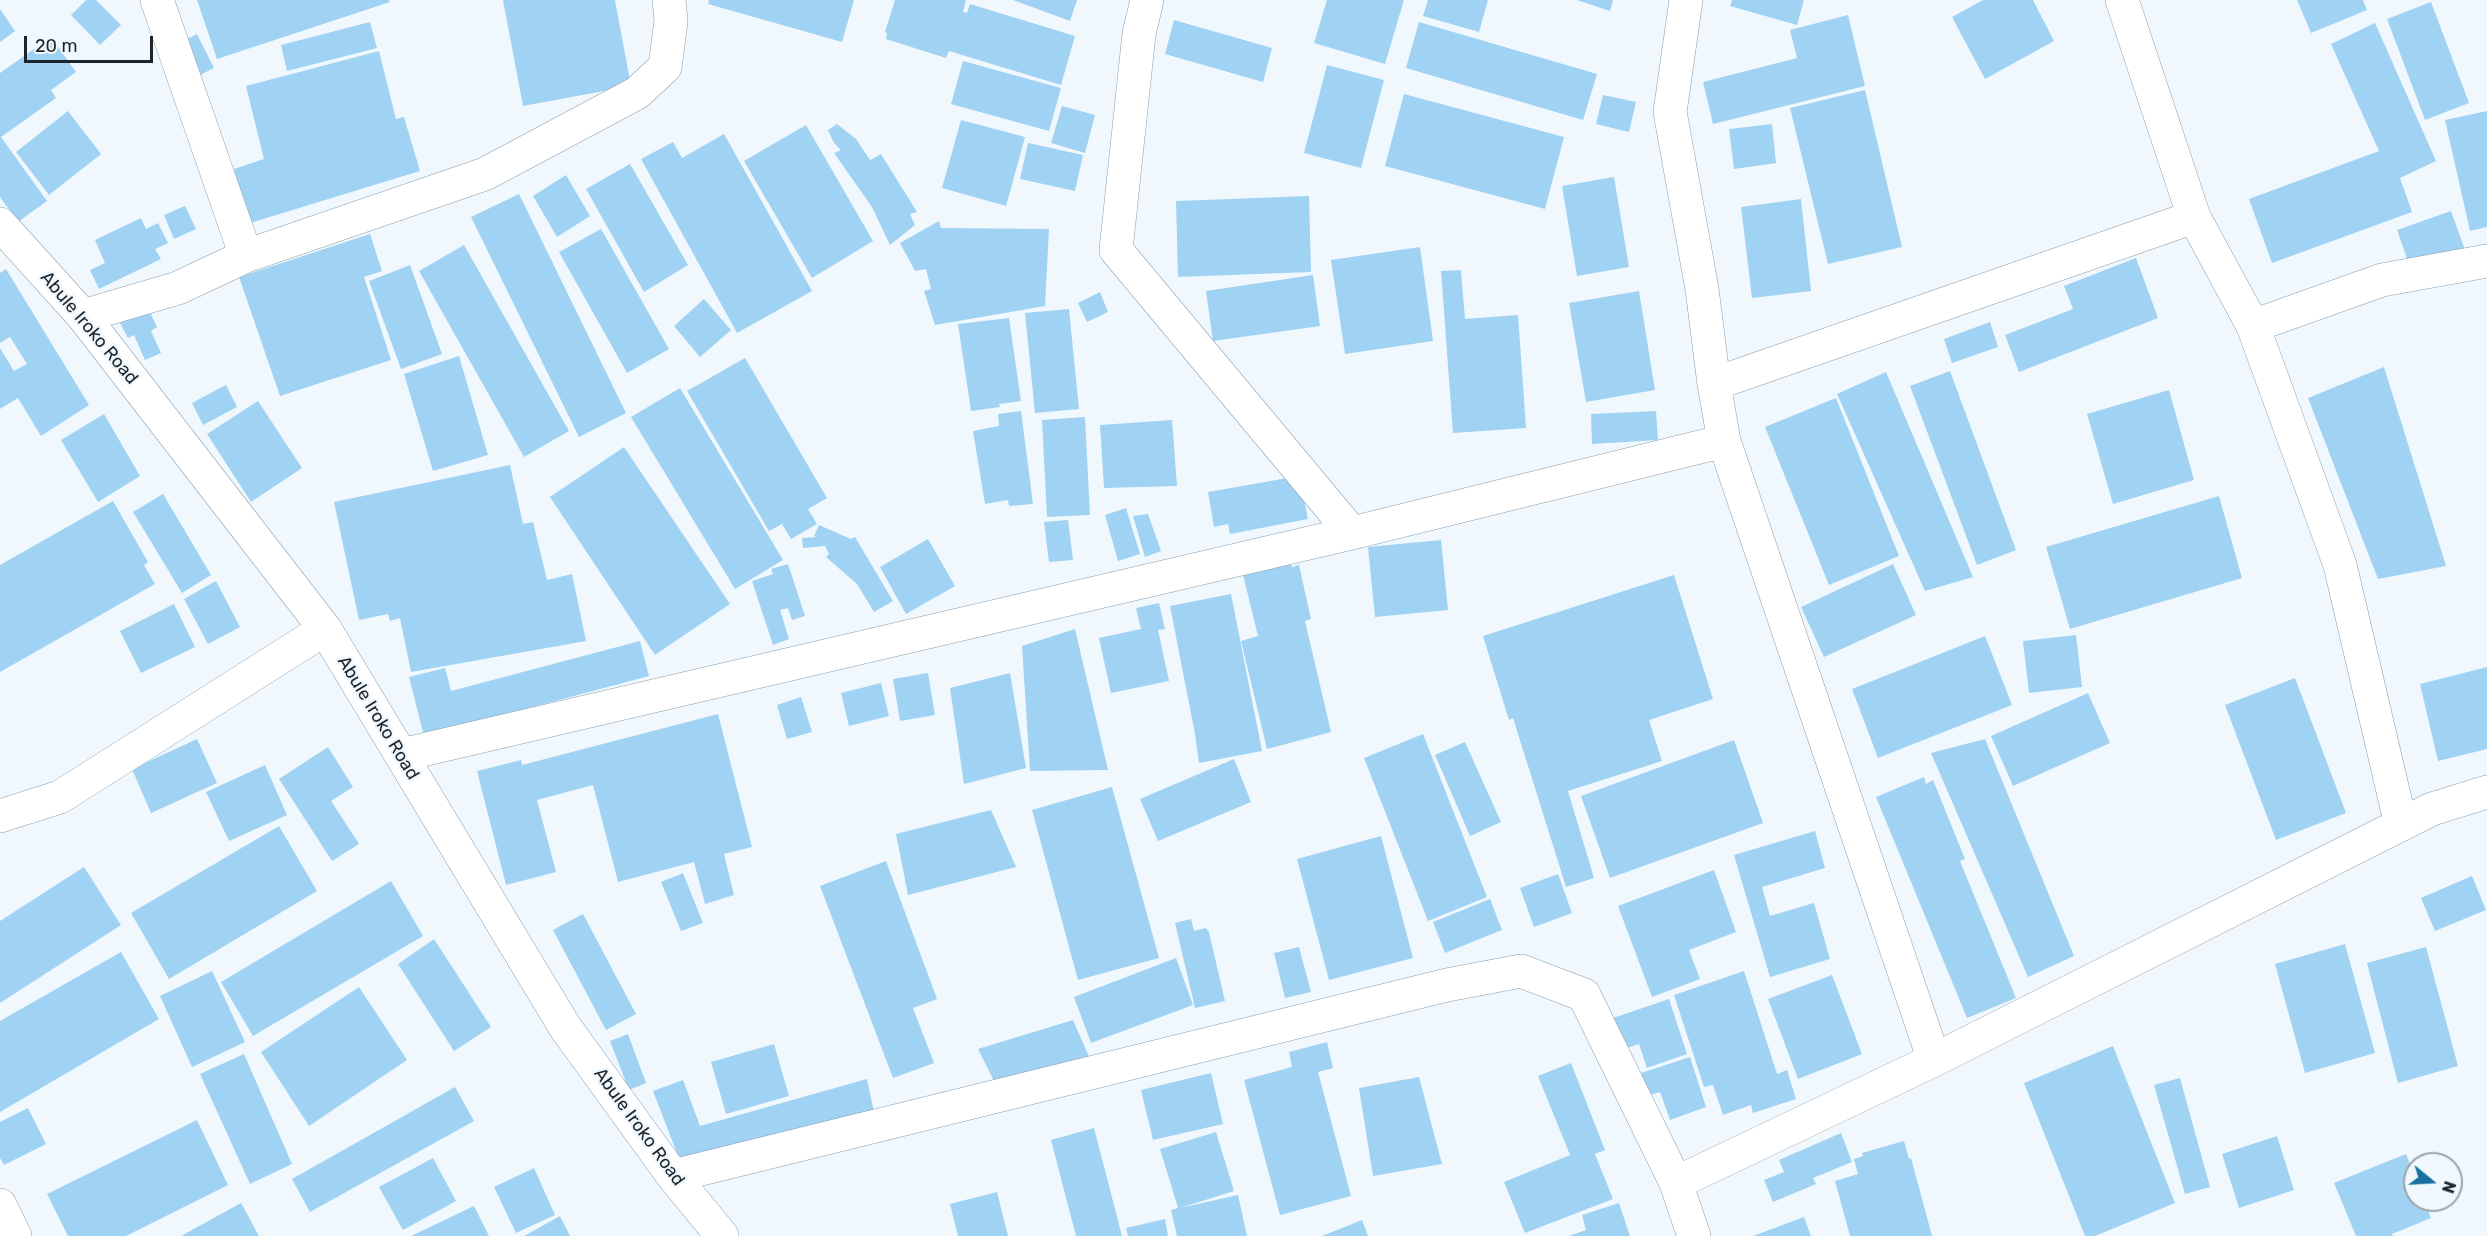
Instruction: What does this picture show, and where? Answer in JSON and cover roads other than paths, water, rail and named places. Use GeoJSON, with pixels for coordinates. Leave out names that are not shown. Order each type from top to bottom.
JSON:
{"type":"FeatureCollection","features":[{"type":"Feature","properties":{"kind":"street"},"geometry":{"type":"LineString","coordinates":[[157,0],[246,256]]}},
{"type":"Feature","properties":{"kind":"street"},"geometry":{"type":"LineString","coordinates":[[83,316],[178,288],[246,256],[485,174],[637,93],[665,67],[671,21],[669,0]]}},
{"type":"Feature","properties":{"kind":"street"},"geometry":{"type":"LineString","coordinates":[[1147,0],[1139,34],[1116,250],[1352,533]]}},
{"type":"Feature","properties":{"kind":"street"},"geometry":{"type":"LineString","coordinates":[[1686,0],[1670,112],[1702,289],[1724,441],[1934,1060]]}},
{"type":"Feature","properties":{"kind":"street"},"geometry":{"type":"LineString","coordinates":[[2122,0],[2194,216],[2253,326],[2340,565],[2401,825]]}},
{"type":"Feature","properties":{"kind":"street"},"geometry":{"type":"LineString","coordinates":[[1714,384],[2194,216]]}},
{"type":"Feature","properties":{"kind":"street","name":"Abule Iroko Road"},"geometry":{"type":"LineString","coordinates":[[0,224],[83,316],[325,628],[565,1027],[674,1176],[722,1236]]}},
{"type":"Feature","properties":{"kind":"street"},"geometry":{"type":"LineString","coordinates":[[2253,326],[2382,280],[2487,261]]}},
{"type":"Feature","properties":{"kind":"street"},"geometry":{"type":"LineString","coordinates":[[401,755],[1352,533],[1724,441]]}},
{"type":"Feature","properties":{"kind":"street"},"geometry":{"type":"LineString","coordinates":[[0,816],[60,797],[325,628]]}},
{"type":"Feature","properties":{"kind":"street"},"geometry":{"type":"LineString","coordinates":[[1676,1183],[1934,1060],[2432,809],[2487,792]]}},
{"type":"Feature","properties":{"kind":"street"},"geometry":{"type":"LineString","coordinates":[[674,1176],[1447,985],[1521,971],[1584,995],[1676,1183],[1694,1236]]}},
{"type":"Feature","properties":{"kind":"street"},"geometry":{"type":"LineString","coordinates":[[0,1205],[15,1236]]}}]}
